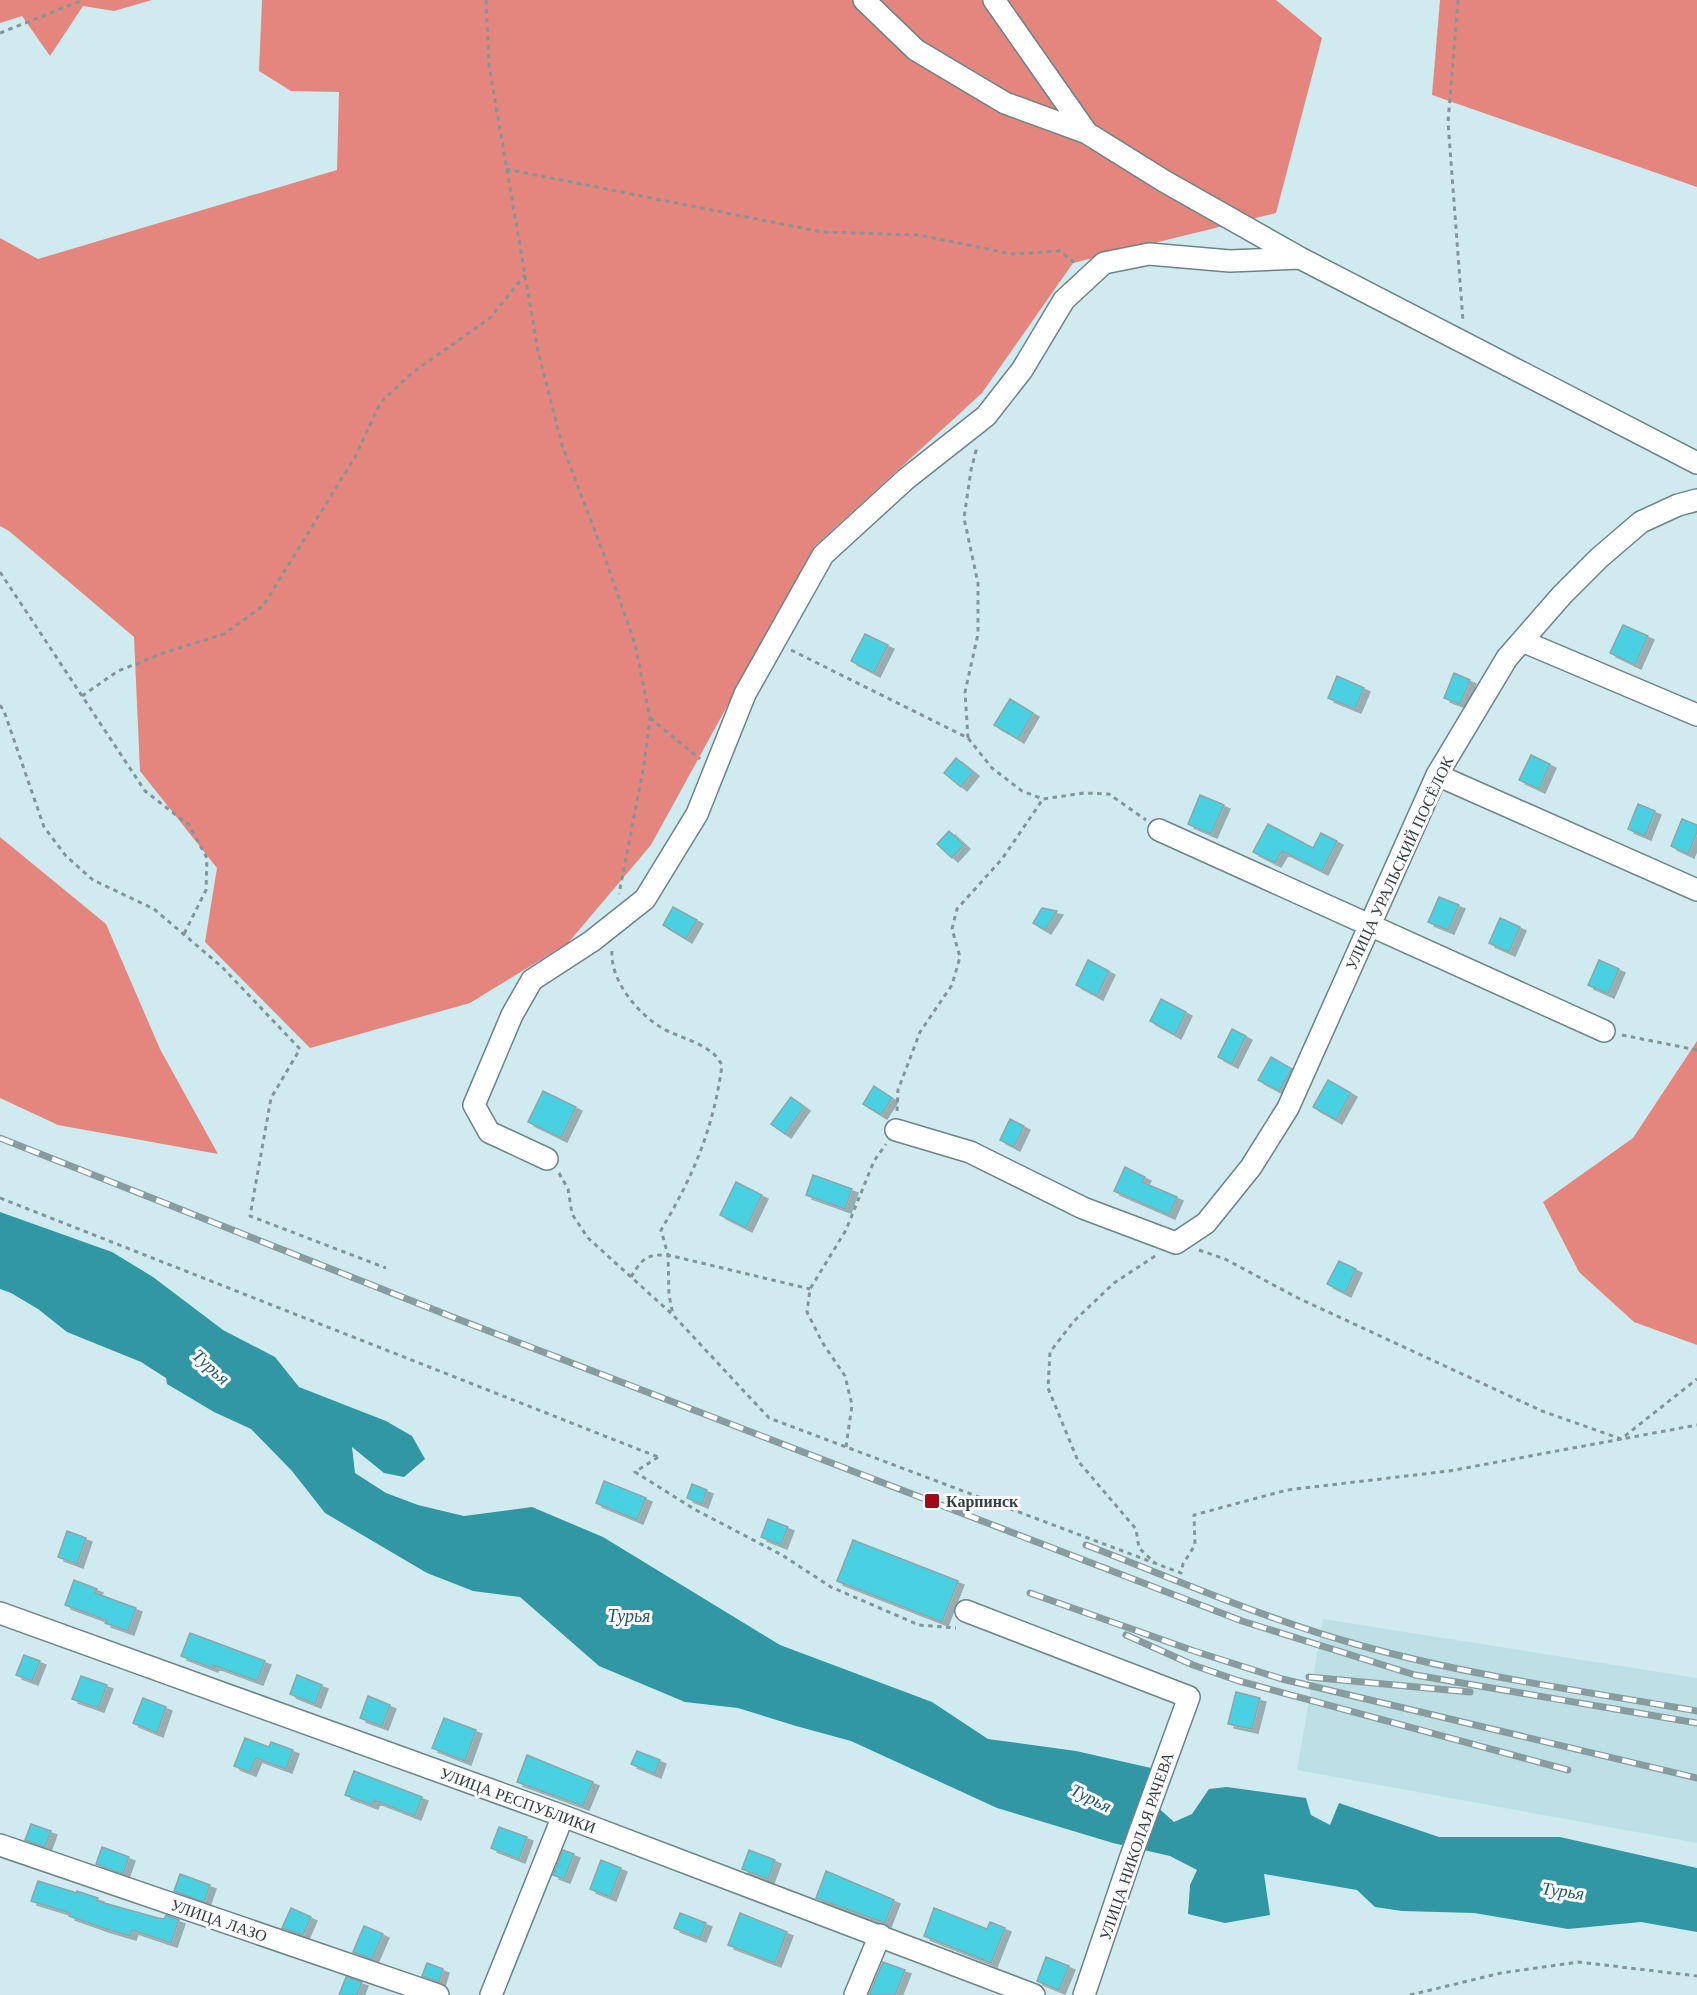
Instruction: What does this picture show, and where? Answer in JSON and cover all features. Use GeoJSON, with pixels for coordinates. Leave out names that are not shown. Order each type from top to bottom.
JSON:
{"type":"FeatureCollection","features":[{"type":"Feature","properties":{"kind":"street"},"geometry":{"type":"LineString","coordinates":[[864,0],[916,50],[1005,103],[1087,133],[1164,181],[1300,258],[1697,463]]}},
{"type":"Feature","properties":{"kind":"street"},"geometry":{"type":"LineString","coordinates":[[994,0],[1087,133]]}},
{"type":"Feature","properties":{"kind":"street"},"geometry":{"type":"LineString","coordinates":[[547,1160],[489,1132],[474,1105],[512,1015],[532,980],[592,941],[645,899],[697,814],[745,694],[823,555],[906,479],[986,416],[1022,370],[1064,300],[1104,263],[1149,254],[1230,261],[1300,258]]}},
{"type":"Feature","properties":{"kind":"street","name":"УЛИЦА УРАЛЬСКИЙ ПОСЁЛОК"},"geometry":{"type":"LineString","coordinates":[[1176,1243],[1206,1223],[1251,1167],[1288,1108],[1437,775],[1507,658],[1562,595],[1599,558],[1641,522],[1678,505],[1697,500]]}},
{"type":"Feature","properties":{"kind":"street"},"geometry":{"type":"LineString","coordinates":[[1522,641],[1697,715]]}},
{"type":"Feature","properties":{"kind":"street"},"geometry":{"type":"LineString","coordinates":[[1437,775],[1697,890]]}},
{"type":"Feature","properties":{"kind":"street"},"geometry":{"type":"LineString","coordinates":[[1152,824],[1368,925],[1604,1031]]}},
{"type":"Feature","properties":{"kind":"street"},"geometry":{"type":"LineString","coordinates":[[896,1130],[970,1152],[1083,1208],[1176,1243]]}},
{"type":"Feature","properties":{"kind":"street","name":"УЛИЦА НИКОЛАЯ РАЧЕВА"},"geometry":{"type":"LineString","coordinates":[[966,1611],[1189,1697],[1131,1856],[1084,1995]]}},
{"type":"Feature","properties":{"kind":"street","name":"УЛИЦА РЕСПУБЛИКИ"},"geometry":{"type":"LineString","coordinates":[[0,1613],[563,1816],[1034,1995]]}},
{"type":"Feature","properties":{"kind":"street"},"geometry":{"type":"LineString","coordinates":[[491,1995],[563,1816]]}},
{"type":"Feature","properties":{"kind":"street","name":"УЛИЦА ЛАЗО"},"geometry":{"type":"LineString","coordinates":[[0,1845],[438,1995]]}},
{"type":"Feature","properties":{"kind":"street"},"geometry":{"type":"LineString","coordinates":[[855,1995],[880,1935]]}},
{"type":"Feature","properties":{"kind":"path"},"geometry":{"type":"LineString","coordinates":[[0,33],[83,0]]}},
{"type":"Feature","properties":{"kind":"path"},"geometry":{"type":"LineString","coordinates":[[486,0],[489,65],[538,351],[562,445],[635,644],[650,718],[644,765],[613,925],[611,959],[615,976],[628,997],[655,1024],[712,1051],[722,1065],[717,1100],[696,1164],[685,1190],[661,1230],[668,1255],[669,1295],[673,1315]]}},
{"type":"Feature","properties":{"kind":"path"},"geometry":{"type":"LineString","coordinates":[[1458,0],[1448,123],[1465,343]]}},
{"type":"Feature","properties":{"kind":"path"},"geometry":{"type":"LineString","coordinates":[[506,168],[822,232],[919,236],[1012,254],[1060,250],[1090,276]]}},
{"type":"Feature","properties":{"kind":"path"},"geometry":{"type":"LineString","coordinates":[[82,696],[118,671],[166,652],[224,634],[263,606],[355,457],[380,403],[412,373],[490,318],[525,275]]}},
{"type":"Feature","properties":{"kind":"path"},"geometry":{"type":"LineString","coordinates":[[968,738],[965,692],[978,634],[978,583],[964,518],[971,470],[986,416]]}},
{"type":"Feature","properties":{"kind":"path"},"geometry":{"type":"LineString","coordinates":[[0,572],[145,791],[189,825],[207,858],[206,890],[184,934]]}},
{"type":"Feature","properties":{"kind":"path"},"geometry":{"type":"LineString","coordinates":[[775,641],[968,738],[992,768],[1022,791],[1042,799],[1084,793],[1108,794],[1152,824]]}},
{"type":"Feature","properties":{"kind":"path"},"geometry":{"type":"LineString","coordinates":[[0,705],[44,827],[66,856],[93,880],[154,909],[222,966],[300,1049],[271,1098],[250,1216],[386,1268]]}},
{"type":"Feature","properties":{"kind":"path"},"geometry":{"type":"LineString","coordinates":[[650,718],[714,771]]}},
{"type":"Feature","properties":{"kind":"path"},"geometry":{"type":"LineString","coordinates":[[846,1447],[852,1405],[845,1376],[822,1342],[807,1311],[810,1289],[846,1230],[874,1161],[896,1130],[898,1090],[920,1032],[952,985],[960,957],[952,929],[957,909],[1002,859],[1042,799]]}},
{"type":"Feature","properties":{"kind":"path"},"geometry":{"type":"LineString","coordinates":[[1604,1031],[1697,1050]]}},
{"type":"Feature","properties":{"kind":"path"},"geometry":{"type":"LineString","coordinates":[[547,1160],[558,1171],[568,1190],[572,1214],[588,1238],[673,1315],[769,1418],[1181,1574],[1183,1564],[1195,1545],[1194,1515],[1204,1512],[1287,1490],[1449,1471],[1697,1425]]}},
{"type":"Feature","properties":{"kind":"path"},"geometry":{"type":"LineString","coordinates":[[0,1198],[658,1457],[635,1472],[694,1509],[782,1555],[831,1587],[919,1625],[955,1629],[966,1611]]}},
{"type":"Feature","properties":{"kind":"path"},"geometry":{"type":"LineString","coordinates":[[1156,1564],[1139,1548],[1136,1529],[1078,1461],[1048,1388],[1050,1352],[1074,1321],[1114,1283],[1176,1243],[1225,1259],[1298,1298],[1542,1411],[1621,1439]]}},
{"type":"Feature","properties":{"kind":"path"},"geometry":{"type":"LineString","coordinates":[[631,1277],[641,1260],[655,1255],[668,1255],[810,1289]]}},
{"type":"Feature","properties":{"kind":"path"},"geometry":{"type":"LineString","coordinates":[[1621,1439],[1697,1379]]}},
{"type":"Feature","properties":{"kind":"path"},"geometry":{"type":"LineString","coordinates":[[1410,1995],[1502,1973],[1579,1962],[1697,1976]]}},
{"type":"Feature","properties":{"kind":"shaded area"},"geometry":{"type":"Polygon","coordinates":[[[0,0],[152,0],[114,11],[83,6],[50,56],[22,16],[0,23],[0,0]]]}},
{"type":"Feature","properties":{"kind":"shaded area"},"geometry":{"type":"Polygon","coordinates":[[[262,0],[1276,0],[1322,38],[1276,213],[1073,263],[982,393],[815,546],[651,845],[568,943],[470,1003],[310,1048],[205,942],[217,868],[140,771],[134,637],[9,531],[0,526],[0,238],[38,259],[337,170],[339,92],[291,91],[259,71],[262,0]]]}},
{"type":"Feature","properties":{"kind":"shaded area"},"geometry":{"type":"Polygon","coordinates":[[[1440,0],[1697,0],[1697,187],[1432,95],[1440,0]]]}},
{"type":"Feature","properties":{"kind":"shaded area"},"geometry":{"type":"Polygon","coordinates":[[[0,837],[106,924],[160,1049],[218,1154],[58,1125],[0,1098],[0,837]]]}},
{"type":"Feature","properties":{"kind":"shaded area"},"geometry":{"type":"Polygon","coordinates":[[[1697,1041],[1697,1345],[1634,1322],[1579,1272],[1543,1202],[1633,1138],[1697,1041]]]}},
{"type":"Feature","properties":{"kind":"shaded area"},"geometry":{"type":"Polygon","coordinates":[[[1323,1619],[1697,1678],[1697,1843],[1297,1770],[1323,1619]]]}},
{"type":"Feature","properties":{"kind":"water","name":"Турья"},"geometry":{"type":"Polygon","coordinates":[[[0,1212],[112,1252],[153,1277],[223,1330],[275,1357],[299,1387],[386,1421],[412,1436],[425,1459],[404,1477],[384,1473],[352,1447],[355,1473],[386,1493],[418,1505],[464,1516],[532,1507],[603,1537],[780,1645],[932,1702],[988,1739],[1076,1751],[1151,1768],[1143,1794],[1174,1822],[1192,1814],[1209,1789],[1227,1787],[1306,1798],[1311,1815],[1330,1825],[1339,1803],[1439,1837],[1560,1837],[1697,1868],[1697,1932],[1641,1922],[1568,1929],[1474,1913],[1402,1911],[1375,1907],[1357,1890],[1264,1874],[1270,1915],[1225,1923],[1188,1914],[1190,1885],[1197,1870],[1170,1856],[1113,1843],[997,1808],[851,1741],[738,1708],[685,1702],[599,1666],[520,1597],[473,1591],[427,1573],[325,1513],[292,1471],[251,1429],[214,1412],[167,1384],[166,1378],[141,1362],[67,1332],[38,1309],[0,1289],[0,1212]]]}},
{"type":"Feature","properties":{"kind":"building"},"geometry":{"type":"Polygon","coordinates":[[[1623,625],[1648,636],[1635,665],[1610,653],[1623,625]]]}},
{"type":"Feature","properties":{"kind":"building"},"geometry":{"type":"Polygon","coordinates":[[[865,634],[888,645],[874,673],[851,661],[865,634]]]}},
{"type":"Feature","properties":{"kind":"building"},"geometry":{"type":"Polygon","coordinates":[[[1454,673],[1470,680],[1460,704],[1444,698],[1454,673]]]}},
{"type":"Feature","properties":{"kind":"building"},"geometry":{"type":"Polygon","coordinates":[[[1337,676],[1364,688],[1355,709],[1328,698],[1337,676]]]}},
{"type":"Feature","properties":{"kind":"building"},"geometry":{"type":"Polygon","coordinates":[[[1010,699],[1033,713],[1018,739],[994,725],[1010,699]]]}},
{"type":"Feature","properties":{"kind":"building"},"geometry":{"type":"Polygon","coordinates":[[[1531,755],[1550,764],[1539,789],[1519,780],[1531,755]]]}},
{"type":"Feature","properties":{"kind":"building"},"geometry":{"type":"Polygon","coordinates":[[[956,758],[973,772],[961,787],[944,773],[956,758]]]}},
{"type":"Feature","properties":{"kind":"building"},"geometry":{"type":"Polygon","coordinates":[[[1200,795],[1224,805],[1211,834],[1188,824],[1200,795]]]}},
{"type":"Feature","properties":{"kind":"building"},"geometry":{"type":"Polygon","coordinates":[[[1638,804],[1655,811],[1645,836],[1628,829],[1638,804]]]}},
{"type":"Feature","properties":{"kind":"building"},"geometry":{"type":"Polygon","coordinates":[[[1682,819],[1697,825],[1697,832],[1688,854],[1671,846],[1682,819]]]}},
{"type":"Feature","properties":{"kind":"building"},"geometry":{"type":"Polygon","coordinates":[[[1268,824],[1313,848],[1321,833],[1337,841],[1322,871],[1282,851],[1275,863],[1253,852],[1268,824]]]}},
{"type":"Feature","properties":{"kind":"building"},"geometry":{"type":"Polygon","coordinates":[[[949,831],[964,845],[952,858],[937,844],[949,831]]]}},
{"type":"Feature","properties":{"kind":"building"},"geometry":{"type":"Polygon","coordinates":[[[1439,897],[1459,905],[1448,930],[1428,922],[1439,897]]]}},
{"type":"Feature","properties":{"kind":"building"},"geometry":{"type":"Polygon","coordinates":[[[673,907],[697,920],[686,939],[663,925],[673,907]]]}},
{"type":"Feature","properties":{"kind":"building"},"geometry":{"type":"Polygon","coordinates":[[[1042,908],[1057,911],[1045,930],[1033,923],[1042,908]]]}},
{"type":"Feature","properties":{"kind":"building"},"geometry":{"type":"Polygon","coordinates":[[[1500,918],[1520,927],[1509,952],[1489,943],[1500,918]]]}},
{"type":"Feature","properties":{"kind":"building"},"geometry":{"type":"Polygon","coordinates":[[[1088,960],[1109,971],[1097,996],[1076,985],[1088,960]]]}},
{"type":"Feature","properties":{"kind":"building"},"geometry":{"type":"Polygon","coordinates":[[[1599,960],[1619,969],[1608,994],[1588,985],[1599,960]]]}},
{"type":"Feature","properties":{"kind":"building"},"geometry":{"type":"Polygon","coordinates":[[[1161,999],[1186,1012],[1175,1035],[1150,1021],[1161,999]]]}},
{"type":"Feature","properties":{"kind":"building"},"geometry":{"type":"Polygon","coordinates":[[[1232,1029],[1246,1036],[1232,1064],[1218,1057],[1232,1029]]]}},
{"type":"Feature","properties":{"kind":"building"},"geometry":{"type":"Polygon","coordinates":[[[1271,1057],[1292,1069],[1279,1091],[1258,1080],[1271,1057]]]}},
{"type":"Feature","properties":{"kind":"building"},"geometry":{"type":"Polygon","coordinates":[[[1328,1080],[1351,1093],[1336,1120],[1313,1107],[1328,1080]]]}},
{"type":"Feature","properties":{"kind":"building"},"geometry":{"type":"Polygon","coordinates":[[[874,1086],[892,1098],[881,1115],[863,1104],[874,1086]]]}},
{"type":"Feature","properties":{"kind":"building"},"geometry":{"type":"Polygon","coordinates":[[[543,1091],[576,1107],[561,1138],[528,1122],[543,1091]]]}},
{"type":"Feature","properties":{"kind":"building"},"geometry":{"type":"Polygon","coordinates":[[[791,1097],[804,1107],[785,1134],[771,1124],[791,1097]]]}},
{"type":"Feature","properties":{"kind":"building"},"geometry":{"type":"Polygon","coordinates":[[[1010,1119],[1024,1126],[1014,1147],[1000,1140],[1010,1119]]]}},
{"type":"Feature","properties":{"kind":"building"},"geometry":{"type":"Polygon","coordinates":[[[1125,1167],[1145,1177],[1142,1182],[1177,1197],[1169,1215],[1114,1191],[1125,1167]]]}},
{"type":"Feature","properties":{"kind":"building"},"geometry":{"type":"Polygon","coordinates":[[[813,1175],[852,1189],[845,1209],[806,1195],[813,1175]]]}},
{"type":"Feature","properties":{"kind":"building"},"geometry":{"type":"Polygon","coordinates":[[[736,1182],[762,1195],[746,1228],[720,1215],[736,1182]]]}},
{"type":"Feature","properties":{"kind":"building"},"geometry":{"type":"Polygon","coordinates":[[[1339,1261],[1356,1269],[1345,1293],[1327,1284],[1339,1261]]]}},
{"type":"Feature","properties":{"kind":"building"},"geometry":{"type":"Polygon","coordinates":[[[604,1481],[646,1498],[637,1520],[596,1503],[604,1481]]]}},
{"type":"Feature","properties":{"kind":"building"},"geometry":{"type":"Polygon","coordinates":[[[692,1484],[707,1490],[702,1504],[687,1498],[692,1484]]]}},
{"type":"Feature","properties":{"kind":"building"},"geometry":{"type":"Polygon","coordinates":[[[768,1519],[788,1527],[781,1545],[761,1537],[768,1519]]]}},
{"type":"Feature","properties":{"kind":"building"},"geometry":{"type":"Polygon","coordinates":[[[67,1531],[86,1538],[77,1564],[58,1557],[67,1531]]]}},
{"type":"Feature","properties":{"kind":"building"},"geometry":{"type":"Polygon","coordinates":[[[853,1540],[958,1581],[942,1622],[837,1581],[853,1540]]]}},
{"type":"Feature","properties":{"kind":"building"},"geometry":{"type":"Polygon","coordinates":[[[74,1580],[97,1589],[95,1593],[136,1608],[128,1631],[65,1605],[74,1580]]]}},
{"type":"Feature","properties":{"kind":"building"},"geometry":{"type":"Polygon","coordinates":[[[190,1633],[265,1661],[257,1681],[181,1656],[190,1633]]]}},
{"type":"Feature","properties":{"kind":"building"},"geometry":{"type":"Polygon","coordinates":[[[24,1655],[40,1661],[32,1681],[16,1675],[24,1655]]]}},
{"type":"Feature","properties":{"kind":"building"},"geometry":{"type":"Polygon","coordinates":[[[297,1675],[322,1685],[315,1704],[290,1694],[297,1675]]]}},
{"type":"Feature","properties":{"kind":"building"},"geometry":{"type":"Polygon","coordinates":[[[81,1676],[107,1685],[98,1708],[72,1699],[81,1676]]]}},
{"type":"Feature","properties":{"kind":"building"},"geometry":{"type":"Polygon","coordinates":[[[1236,1692],[1260,1698],[1252,1729],[1228,1724],[1236,1692]]]}},
{"type":"Feature","properties":{"kind":"building"},"geometry":{"type":"Polygon","coordinates":[[[368,1696],[390,1705],[382,1726],[360,1718],[368,1696]]]}},
{"type":"Feature","properties":{"kind":"building"},"geometry":{"type":"Polygon","coordinates":[[[143,1698],[166,1707],[157,1733],[133,1723],[143,1698]]]}},
{"type":"Feature","properties":{"kind":"building"},"geometry":{"type":"Polygon","coordinates":[[[444,1718],[476,1730],[465,1761],[432,1748],[444,1718]]]}},
{"type":"Feature","properties":{"kind":"building"},"geometry":{"type":"Polygon","coordinates":[[[245,1738],[269,1747],[271,1742],[293,1750],[286,1769],[256,1758],[250,1772],[234,1766],[245,1738]]]}},
{"type":"Feature","properties":{"kind":"building"},"geometry":{"type":"Polygon","coordinates":[[[637,1751],[660,1760],[655,1774],[631,1764],[637,1751]]]}},
{"type":"Feature","properties":{"kind":"building"},"geometry":{"type":"Polygon","coordinates":[[[527,1755],[593,1782],[583,1806],[517,1782],[527,1755]]]}},
{"type":"Feature","properties":{"kind":"building"},"geometry":{"type":"Polygon","coordinates":[[[354,1771],[422,1797],[415,1816],[374,1800],[372,1805],[345,1795],[354,1771]]]}},
{"type":"Feature","properties":{"kind":"building"},"geometry":{"type":"Polygon","coordinates":[[[31,1824],[51,1831],[45,1847],[25,1840],[31,1824]]]}},
{"type":"Feature","properties":{"kind":"building"},"geometry":{"type":"Polygon","coordinates":[[[499,1827],[527,1837],[519,1859],[491,1848],[499,1827]]]}},
{"type":"Feature","properties":{"kind":"building"},"geometry":{"type":"Polygon","coordinates":[[[102,1847],[129,1857],[123,1874],[96,1864],[102,1847]]]}},
{"type":"Feature","properties":{"kind":"building"},"geometry":{"type":"Polygon","coordinates":[[[563,1850],[574,1854],[564,1879],[553,1875],[563,1850]]]}},
{"type":"Feature","properties":{"kind":"building"},"geometry":{"type":"Polygon","coordinates":[[[749,1850],[775,1860],[768,1879],[742,1869],[749,1850]]]}},
{"type":"Feature","properties":{"kind":"building"},"geometry":{"type":"Polygon","coordinates":[[[601,1860],[621,1868],[610,1897],[590,1889],[601,1860]]]}},
{"type":"Feature","properties":{"kind":"building"},"geometry":{"type":"Polygon","coordinates":[[[826,1871],[894,1900],[885,1923],[816,1898],[826,1871]]]}},
{"type":"Feature","properties":{"kind":"building"},"geometry":{"type":"Polygon","coordinates":[[[180,1874],[210,1885],[204,1902],[174,1891],[180,1874]]]}},
{"type":"Feature","properties":{"kind":"building"},"geometry":{"type":"Polygon","coordinates":[[[38,1881],[77,1893],[77,1891],[98,1898],[97,1901],[158,1918],[164,1919],[166,1915],[179,1920],[171,1943],[132,1930],[130,1936],[103,1928],[69,1916],[70,1913],[31,1901],[38,1881]]]}},
{"type":"Feature","properties":{"kind":"building"},"geometry":{"type":"Polygon","coordinates":[[[291,1908],[311,1917],[303,1935],[282,1928],[291,1908]]]}},
{"type":"Feature","properties":{"kind":"building"},"geometry":{"type":"Polygon","coordinates":[[[934,1908],[987,1929],[990,1922],[1005,1928],[991,1963],[924,1936],[934,1908]]]}},
{"type":"Feature","properties":{"kind":"building"},"geometry":{"type":"Polygon","coordinates":[[[680,1913],[706,1923],[700,1938],[674,1928],[680,1913]]]}},
{"type":"Feature","properties":{"kind":"building"},"geometry":{"type":"Polygon","coordinates":[[[740,1913],[787,1932],[775,1963],[728,1945],[740,1913]]]}},
{"type":"Feature","properties":{"kind":"building"},"geometry":{"type":"Polygon","coordinates":[[[364,1926],[383,1934],[372,1959],[353,1952],[364,1926]]]}},
{"type":"Feature","properties":{"kind":"building"},"geometry":{"type":"Polygon","coordinates":[[[1046,1957],[1069,1966],[1059,1990],[1037,1981],[1046,1957]]]}},
{"type":"Feature","properties":{"kind":"building"},"geometry":{"type":"Polygon","coordinates":[[[883,1962],[905,1970],[895,1995],[869,1995],[883,1962]]]}},
{"type":"Feature","properties":{"kind":"building"},"geometry":{"type":"Polygon","coordinates":[[[427,1963],[443,1969],[439,1982],[422,1976],[427,1963]]]}},
{"type":"Feature","properties":{"kind":"building"},"geometry":{"type":"Polygon","coordinates":[[[346,1977],[362,1982],[357,1995],[339,1995],[346,1977]]]}},
{"type":"Feature","properties":{"kind":"railway"},"geometry":{"type":"LineString","coordinates":[[0,1138],[455,1318],[1242,1621],[1415,1675],[1697,1723]]}},
{"type":"Feature","properties":{"kind":"railway"},"geometry":{"type":"LineString","coordinates":[[1086,1545],[1290,1624],[1359,1645],[1442,1666],[1697,1711]]}},
{"type":"Feature","properties":{"kind":"railway"},"geometry":{"type":"LineString","coordinates":[[1030,1593],[1194,1651],[1282,1679],[1697,1778]]}},
{"type":"Feature","properties":{"kind":"railway"},"geometry":{"type":"LineString","coordinates":[[1126,1635],[1193,1665],[1239,1681],[1568,1770]]}},
{"type":"Feature","properties":{"kind":"railway"},"geometry":{"type":"LineString","coordinates":[[1309,1677],[1470,1692]]}},
{"type":"Feature","properties":{"kind":"place","name":"Карпинск"},"geometry":{"type":"Point","coordinates":[932,1501]}}]}
